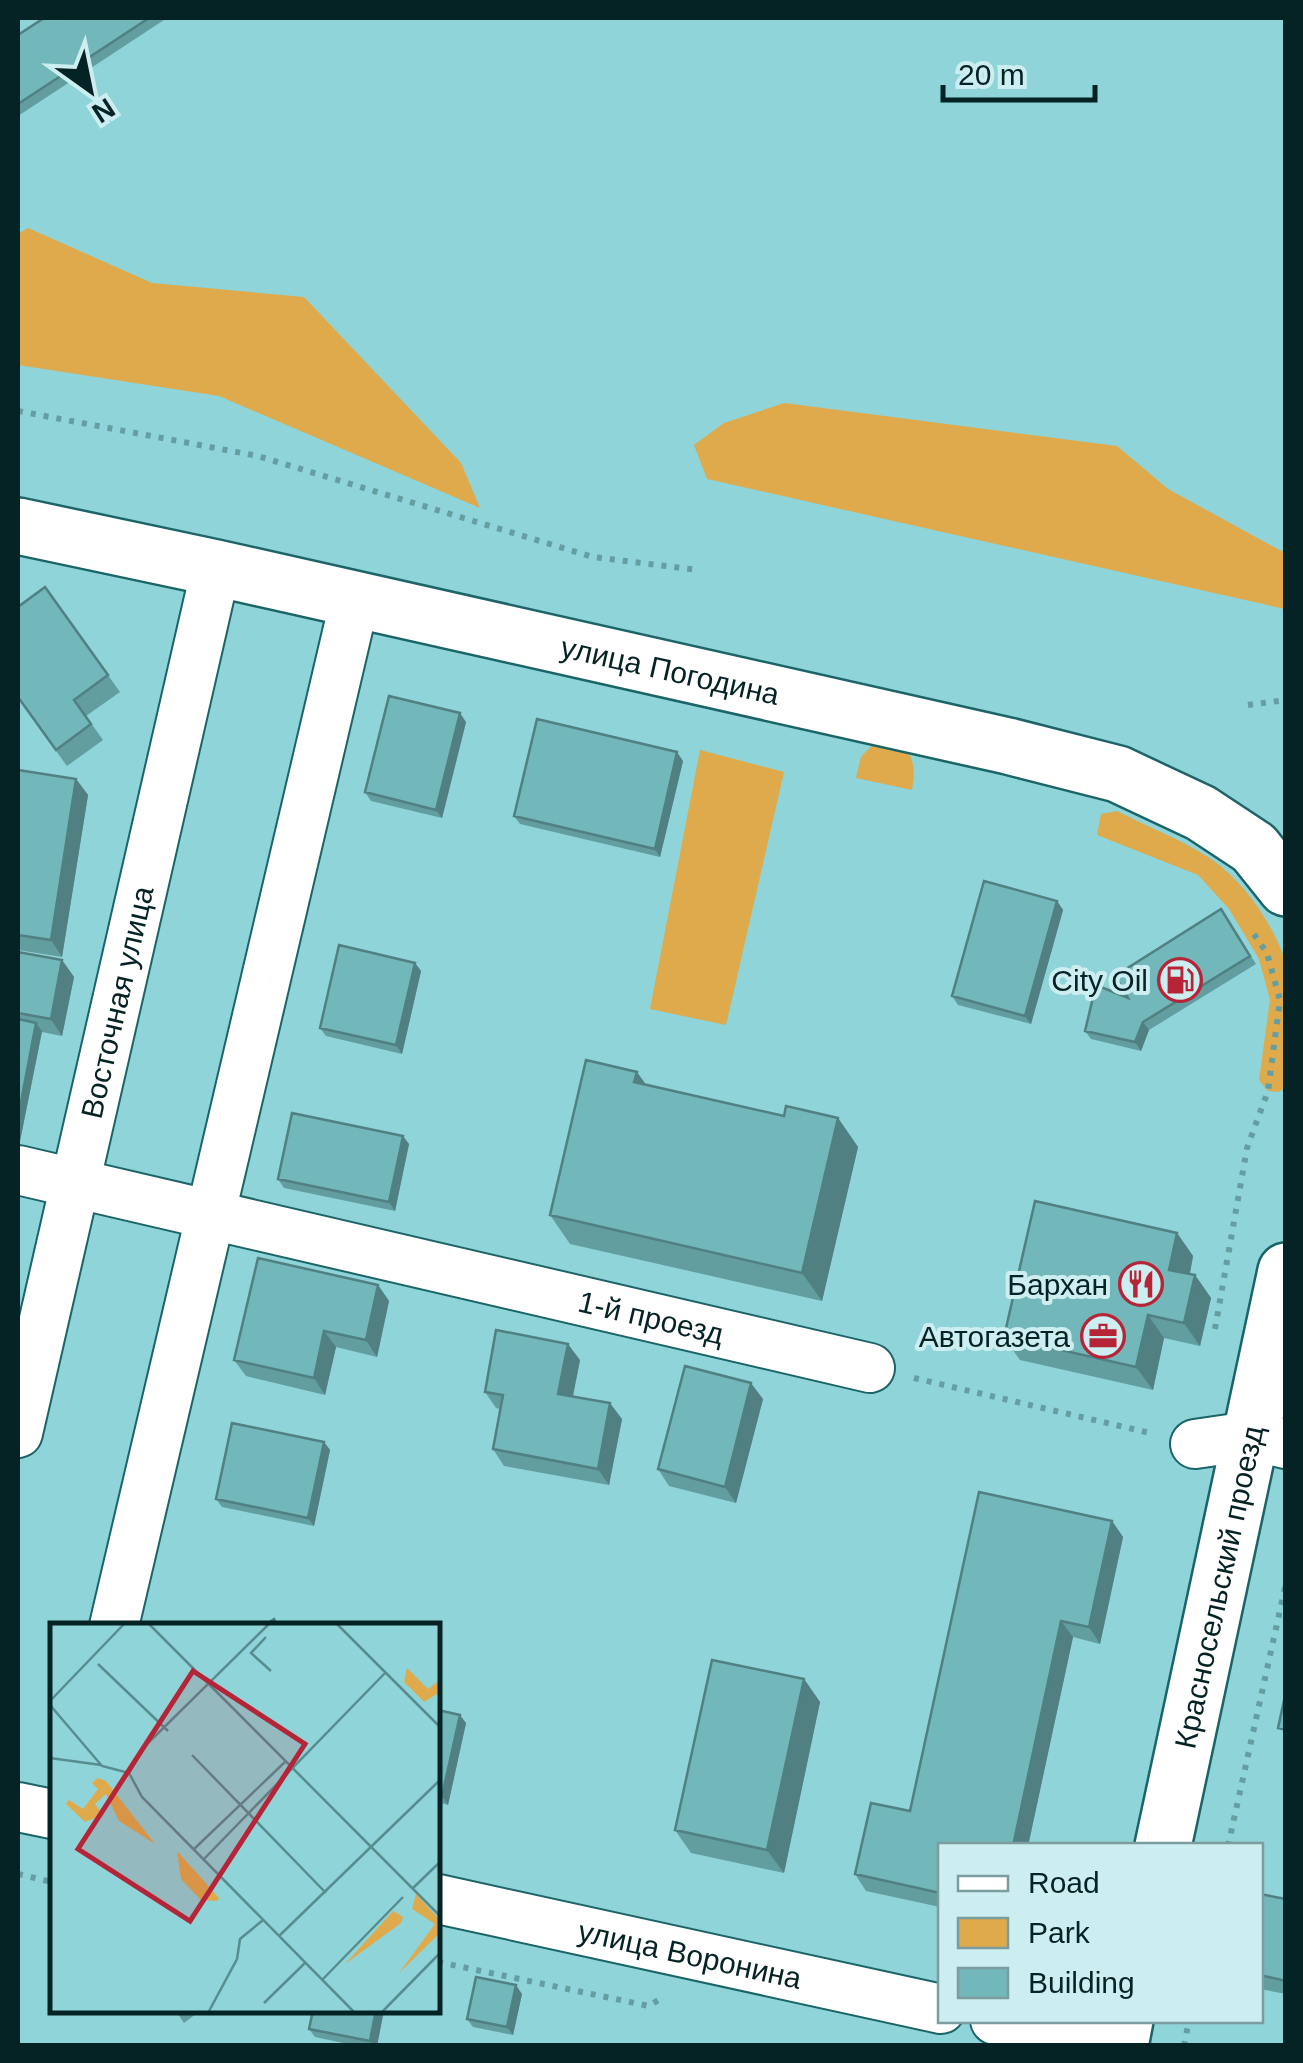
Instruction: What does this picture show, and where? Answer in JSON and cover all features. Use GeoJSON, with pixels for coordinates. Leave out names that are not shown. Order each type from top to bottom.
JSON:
{"type":"FeatureCollection","features":[{"type":"Feature","properties":{"kind":"street","name":"улица Погодина"},"geometry":{"type":"LineString","coordinates":[[18,526],[1008,746],[1118,774],[1202,814],[1254,848],[1266,904]]}},
{"type":"Feature","properties":{"kind":"street","name":"Восточная улица"},"geometry":{"type":"LineString","coordinates":[[18,1434],[216,568]]}},
{"type":"Feature","properties":{"kind":"street"},"geometry":{"type":"LineString","coordinates":[[115,1623],[355,599]]}},
{"type":"Feature","properties":{"kind":"street","name":"1-й проезд"},"geometry":{"type":"LineString","coordinates":[[18,1170],[870,1368]]}},
{"type":"Feature","properties":{"kind":"street","name":"Красносельский проезд"},"geometry":{"type":"LineString","coordinates":[[1163,1843],[1268,1440],[1286,1271]]}},
{"type":"Feature","properties":{"kind":"street"},"geometry":{"type":"LineString","coordinates":[[1195,1444],[1268,1440]]}},
{"type":"Feature","properties":{"kind":"street"},"geometry":{"type":"LineString","coordinates":[[18,1806],[50,1814]]}},
{"type":"Feature","properties":{"kind":"street","name":"улица Воронина"},"geometry":{"type":"LineString","coordinates":[[440,1898],[938,2008]]}},
{"type":"Feature","properties":{"kind":"street"},"geometry":{"type":"LineString","coordinates":[[1008,2023],[1108,2046]]}},
{"type":"Feature","properties":{"kind":"path"},"geometry":{"type":"LineString","coordinates":[[18,411],[258,456],[593,557],[698,570]]}},
{"type":"Feature","properties":{"kind":"path"},"geometry":{"type":"LineString","coordinates":[[1248,705],[1286,700]]}},
{"type":"Feature","properties":{"kind":"path"},"geometry":{"type":"LineString","coordinates":[[1214,1334],[1247,1148],[1268,1091],[1280,1000],[1267,953],[1266,904]]}},
{"type":"Feature","properties":{"kind":"path"},"geometry":{"type":"LineString","coordinates":[[870,1368],[1195,1444]]}},
{"type":"Feature","properties":{"kind":"path"},"geometry":{"type":"LineString","coordinates":[[1229,1843],[1286,1584]]}},
{"type":"Feature","properties":{"kind":"path"},"geometry":{"type":"LineString","coordinates":[[18,1874],[50,1882]]}},
{"type":"Feature","properties":{"kind":"green space"},"geometry":{"type":"Polygon","coordinates":[[[28,228],[152,283],[304,297],[461,463],[480,508],[219,396],[18,365],[18,234],[28,228]]]}},
{"type":"Feature","properties":{"kind":"green space"},"geometry":{"type":"Polygon","coordinates":[[[784,403],[1117,446],[1168,489],[1285,553],[1285,609],[707,479],[694,445],[724,423],[784,403]]]}},
{"type":"Feature","properties":{"kind":"green space"},"geometry":{"type":"Polygon","coordinates":[[[876,741],[903,744],[913,766],[912,790],[856,778],[861,757],[876,741]]]}},
{"type":"Feature","properties":{"kind":"green space"},"geometry":{"type":"Polygon","coordinates":[[[700,750],[784,772],[726,1025],[650,1009],[700,750]]]}},
{"type":"Feature","properties":{"kind":"green space"},"geometry":{"type":"Polygon","coordinates":[[[1117,811],[1208,857],[1245,890],[1265,918],[1286,963],[1286,1086],[1279,1092],[1268,1091],[1259,1080],[1270,1000],[1259,959],[1229,909],[1198,875],[1097,835],[1101,814],[1117,811]]]}},
{"type":"Feature","properties":{"kind":"building"},"geometry":{"type":"Polygon","coordinates":[[[44,18],[149,18],[18,104],[18,35],[44,18]]]}},
{"type":"Feature","properties":{"kind":"building"},"geometry":{"type":"Polygon","coordinates":[[[45,587],[108,675],[74,700],[91,724],[56,750],[18,697],[18,607],[45,587]]]}},
{"type":"Feature","properties":{"kind":"building"},"geometry":{"type":"Polygon","coordinates":[[[389,696],[460,713],[436,810],[365,792],[389,696]]]}},
{"type":"Feature","properties":{"kind":"building"},"geometry":{"type":"Polygon","coordinates":[[[537,719],[677,752],[655,849],[514,816],[537,719]]]}},
{"type":"Feature","properties":{"kind":"building"},"geometry":{"type":"Polygon","coordinates":[[[18,770],[76,779],[51,940],[18,935],[18,770]]]}},
{"type":"Feature","properties":{"kind":"building"},"geometry":{"type":"Polygon","coordinates":[[[984,881],[1057,901],[1025,1016],[952,996],[984,881]]]}},
{"type":"Feature","properties":{"kind":"building"},"geometry":{"type":"Polygon","coordinates":[[[1221,909],[1250,956],[1143,1022],[1135,1042],[1085,1031],[1096,985],[1128,998],[1115,976],[1221,909]]]}},
{"type":"Feature","properties":{"kind":"building"},"geometry":{"type":"Polygon","coordinates":[[[339,945],[415,963],[396,1045],[320,1028],[339,945]]]}},
{"type":"Feature","properties":{"kind":"building"},"geometry":{"type":"Polygon","coordinates":[[[18,952],[62,960],[51,1019],[18,1013],[18,952]]]}},
{"type":"Feature","properties":{"kind":"building"},"geometry":{"type":"Polygon","coordinates":[[[18,1019],[36,1023],[18,1118],[18,1019]]]}},
{"type":"Feature","properties":{"kind":"building"},"geometry":{"type":"Polygon","coordinates":[[[586,1060],[637,1072],[634,1082],[784,1116],[786,1106],[838,1118],[802,1273],[550,1215],[586,1060]]]}},
{"type":"Feature","properties":{"kind":"building"},"geometry":{"type":"Polygon","coordinates":[[[292,1113],[403,1136],[389,1202],[278,1179],[292,1113]]]}},
{"type":"Feature","properties":{"kind":"building"},"geometry":{"type":"Polygon","coordinates":[[[1035,1201],[1177,1233],[1169,1270],[1195,1275],[1184,1323],[1148,1315],[1136,1367],[1004,1337],[1035,1201]]]}},
{"type":"Feature","properties":{"kind":"building"},"geometry":{"type":"Polygon","coordinates":[[[258,1258],[378,1285],[366,1340],[324,1331],[314,1378],[234,1360],[258,1258]]]}},
{"type":"Feature","properties":{"kind":"building"},"geometry":{"type":"Polygon","coordinates":[[[496,1330],[568,1344],[558,1394],[610,1403],[598,1469],[493,1449],[503,1395],[485,1392],[496,1330]]]}},
{"type":"Feature","properties":{"kind":"building"},"geometry":{"type":"Polygon","coordinates":[[[685,1366],[751,1383],[725,1487],[658,1469],[685,1366]]]}},
{"type":"Feature","properties":{"kind":"building"},"geometry":{"type":"Polygon","coordinates":[[[232,1423],[324,1442],[308,1518],[216,1499],[232,1423]]]}},
{"type":"Feature","properties":{"kind":"building"},"geometry":{"type":"Polygon","coordinates":[[[979,1492],[1112,1521],[1089,1627],[1061,1621],[1014,1843],[938,1843],[938,1893],[855,1874],[871,1803],[910,1811],[979,1492]]]}},
{"type":"Feature","properties":{"kind":"building"},"geometry":{"type":"Polygon","coordinates":[[[712,1660],[804,1679],[767,1850],[675,1830],[712,1660]]]}},
{"type":"Feature","properties":{"kind":"building"},"geometry":{"type":"Polygon","coordinates":[[[1286,1691],[1286,1730],[1278,1728],[1286,1691]]]}},
{"type":"Feature","properties":{"kind":"building"},"geometry":{"type":"Polygon","coordinates":[[[440,1710],[460,1715],[440,1796],[440,1710]]]}},
{"type":"Feature","properties":{"kind":"building"},"geometry":{"type":"Polygon","coordinates":[[[1263,1895],[1286,1899],[1286,1981],[1263,1976],[1263,1895]]]}},
{"type":"Feature","properties":{"kind":"building"},"geometry":{"type":"Polygon","coordinates":[[[476,1977],[516,1985],[507,2027],[467,2019],[476,1977]]]}},
{"type":"Feature","properties":{"kind":"building"},"geometry":{"type":"Polygon","coordinates":[[[312,2013],[375,2013],[370,2041],[309,2029],[312,2013]]]}},
{"type":"Feature","properties":{"kind":"place","name":"City Oil"},"geometry":{"type":"Point","coordinates":[1180,980]}},
{"type":"Feature","properties":{"kind":"place","name":"Бархан"},"geometry":{"type":"Point","coordinates":[1141,1284]}},
{"type":"Feature","properties":{"kind":"place","name":"Автогазета"},"geometry":{"type":"Point","coordinates":[1103,1336]}}]}
